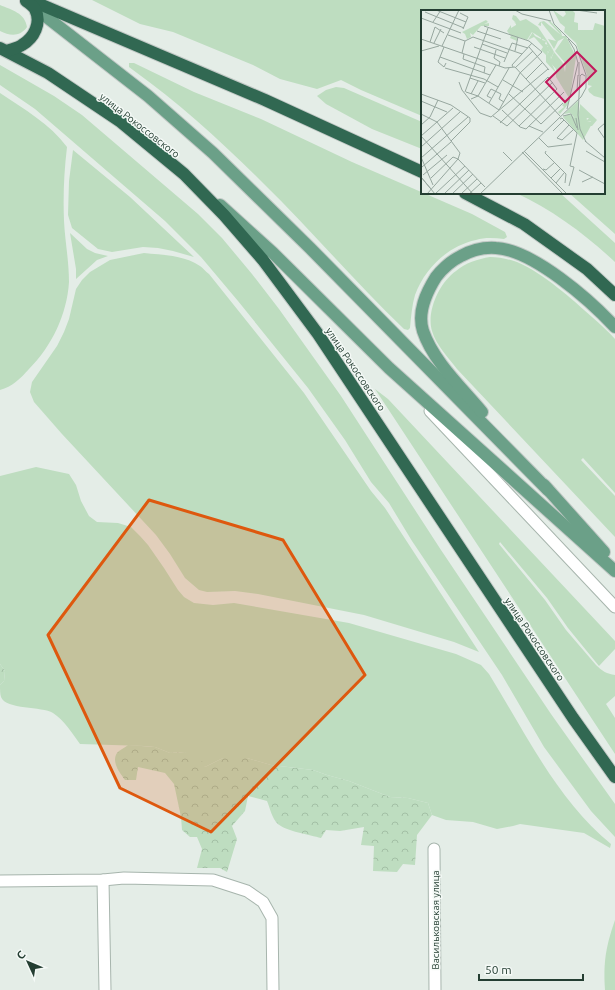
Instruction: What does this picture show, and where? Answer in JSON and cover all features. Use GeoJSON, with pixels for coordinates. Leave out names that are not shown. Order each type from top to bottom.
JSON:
{"type":"FeatureCollection","features":[{"type":"Feature","properties":{"kind":"highway"},"geometry":{"type":"LineString","coordinates":[[25,0],[265,100],[421,172]]}},
{"type":"Feature","properties":{"kind":"highway"},"geometry":{"type":"LineString","coordinates":[[4,49],[21,46],[36,32],[37,16],[32,4]]}},
{"type":"Feature","properties":{"kind":"highway","name":"улица Рокоссовского"},"geometry":{"type":"LineString","coordinates":[[4,49],[48,73],[121,122],[184,174],[224,215],[263,260],[318,334],[615,777]]}},
{"type":"Feature","properties":{"kind":"highway"},"geometry":{"type":"LineString","coordinates":[[467,194],[524,224],[587,269],[615,295]]}},
{"type":"Feature","properties":{"kind":"main road"},"geometry":{"type":"LineString","coordinates":[[32,4],[148,96],[213,152],[310,248],[548,490]]}},
{"type":"Feature","properties":{"kind":"main road"},"geometry":{"type":"LineString","coordinates":[[184,174],[273,252],[389,368],[615,571]]}},
{"type":"Feature","properties":{"kind":"main road"},"geometry":{"type":"LineString","coordinates":[[615,327],[577,292],[547,270],[527,258],[511,251],[497,248],[481,248],[471,250],[446,266],[439,274],[426,295],[422,306],[421,318],[423,330],[435,355],[548,490],[615,564]]}},
{"type":"Feature","properties":{"kind":"street"},"geometry":{"type":"LineString","coordinates":[[389,368],[615,607]]}},
{"type":"Feature","properties":{"kind":"street","name":"Васильковская улица"},"geometry":{"type":"LineString","coordinates":[[434,849],[435,990]]}},
{"type":"Feature","properties":{"kind":"street"},"geometry":{"type":"LineString","coordinates":[[0,881],[103,880],[124,878],[213,880],[247,891],[263,902],[272,918],[273,990]]}},
{"type":"Feature","properties":{"kind":"street"},"geometry":{"type":"LineString","coordinates":[[103,880],[105,990]]}},
{"type":"Feature","properties":{"kind":"highlighted area"},"geometry":{"type":"Polygon","coordinates":[[[149,500],[283,540],[365,675],[211,832],[120,788],[48,635],[149,500]]]}},
{"type":"Feature","properties":{"kind":"green space"},"geometry":{"type":"Polygon","coordinates":[[[92,0],[615,0],[615,234],[570,194],[605,194],[605,10],[421,10],[421,116],[341,80],[317,89],[280,79],[253,65],[173,32],[140,24],[92,0]]]}},
{"type":"Feature","properties":{"kind":"green space"},"geometry":{"type":"Polygon","coordinates":[[[0,5],[13,10],[24,18],[27,27],[21,33],[11,35],[0,31],[0,5]]]}},
{"type":"Feature","properties":{"kind":"green space"},"geometry":{"type":"Polygon","coordinates":[[[129,63],[134,63],[194,92],[261,119],[352,162],[421,192],[421,194],[426,194],[472,214],[505,232],[507,237],[504,239],[483,238],[466,243],[447,253],[431,267],[419,285],[415,295],[410,328],[408,330],[404,329],[248,168],[184,109],[129,67],[129,63]]]}},
{"type":"Feature","properties":{"kind":"green space"},"geometry":{"type":"Polygon","coordinates":[[[0,65],[54,96],[82,115],[198,214],[222,238],[252,274],[341,396],[441,550],[551,714],[615,804],[615,837],[591,811],[544,747],[502,675],[412,541],[389,503],[371,482],[345,440],[308,388],[201,257],[165,221],[35,109],[0,85],[0,65]]]}},
{"type":"Feature","properties":{"kind":"green space"},"geometry":{"type":"Polygon","coordinates":[[[336,87],[344,88],[421,122],[421,149],[372,129],[326,104],[317,96],[326,90],[336,87]]]}},
{"type":"Feature","properties":{"kind":"green space"},"geometry":{"type":"Polygon","coordinates":[[[0,93],[45,124],[67,147],[64,184],[64,212],[69,282],[68,294],[62,318],[45,350],[19,379],[8,387],[0,390],[0,93]]]}},
{"type":"Feature","properties":{"kind":"green space"},"geometry":{"type":"Polygon","coordinates":[[[73,150],[130,197],[194,257],[158,248],[143,247],[112,252],[98,249],[72,228],[68,215],[69,181],[73,150]]]}},
{"type":"Feature","properties":{"kind":"green space"},"geometry":{"type":"Polygon","coordinates":[[[518,194],[561,194],[615,243],[615,262],[592,242],[556,215],[518,194]]]}},
{"type":"Feature","properties":{"kind":"green space"},"geometry":{"type":"Polygon","coordinates":[[[70,233],[87,249],[95,253],[108,256],[97,260],[76,279],[76,269],[70,233]]]}},
{"type":"Feature","properties":{"kind":"green space"},"geometry":{"type":"Polygon","coordinates":[[[144,253],[173,256],[194,262],[209,274],[304,393],[371,491],[385,508],[479,652],[454,642],[364,615],[258,594],[235,591],[207,592],[199,590],[185,578],[156,535],[34,402],[30,392],[32,382],[57,346],[64,332],[69,319],[76,289],[82,280],[90,272],[110,260],[144,253]]]}},
{"type":"Feature","properties":{"kind":"green space"},"geometry":{"type":"Polygon","coordinates":[[[490,257],[504,258],[517,262],[537,273],[576,302],[615,339],[615,493],[583,458],[581,460],[615,496],[615,537],[457,369],[436,341],[432,331],[431,315],[436,298],[445,282],[463,266],[476,260],[490,257]]]}},
{"type":"Feature","properties":{"kind":"green space"},"geometry":{"type":"Polygon","coordinates":[[[375,389],[388,399],[615,641],[615,649],[599,666],[568,628],[547,598],[500,542],[499,544],[545,600],[566,630],[596,665],[605,672],[615,675],[615,696],[606,704],[615,718],[615,754],[375,389]]]}},
{"type":"Feature","properties":{"kind":"green space"},"geometry":{"type":"Polygon","coordinates":[[[36,467],[69,474],[76,485],[81,501],[89,516],[97,522],[118,523],[131,527],[148,545],[178,590],[184,597],[194,603],[213,605],[234,603],[349,623],[456,654],[481,665],[489,674],[529,742],[558,786],[574,807],[611,844],[610,848],[584,833],[520,824],[497,829],[473,822],[446,820],[432,815],[428,803],[408,798],[390,797],[349,781],[313,770],[271,765],[247,758],[223,758],[205,767],[185,752],[170,753],[155,747],[144,746],[80,744],[71,731],[53,713],[41,709],[17,706],[4,701],[0,693],[0,685],[4,681],[5,671],[0,664],[0,476],[36,467]]]}},
{"type":"Feature","properties":{"kind":"green space"},"geometry":{"type":"Polygon","coordinates":[[[0,664],[5,671],[4,681],[0,685],[0,664]]]}},
{"type":"Feature","properties":{"kind":"green space"},"geometry":{"type":"Polygon","coordinates":[[[128,745],[155,747],[170,753],[185,752],[199,755],[205,767],[223,758],[247,758],[271,765],[313,770],[349,781],[390,797],[408,798],[428,803],[432,815],[417,835],[415,865],[403,864],[397,872],[373,871],[374,846],[361,845],[364,827],[340,831],[326,830],[321,838],[298,832],[287,829],[276,822],[267,801],[248,796],[245,811],[232,826],[237,839],[227,872],[220,868],[197,868],[202,849],[197,837],[190,837],[182,830],[181,817],[174,784],[165,773],[138,767],[136,780],[125,780],[117,767],[115,756],[128,745]]]}},
{"type":"Feature","properties":{"kind":"green space"},"geometry":{"type":"Polygon","coordinates":[[[615,920],[615,990],[605,990],[604,971],[606,954],[615,920]]]}}]}
